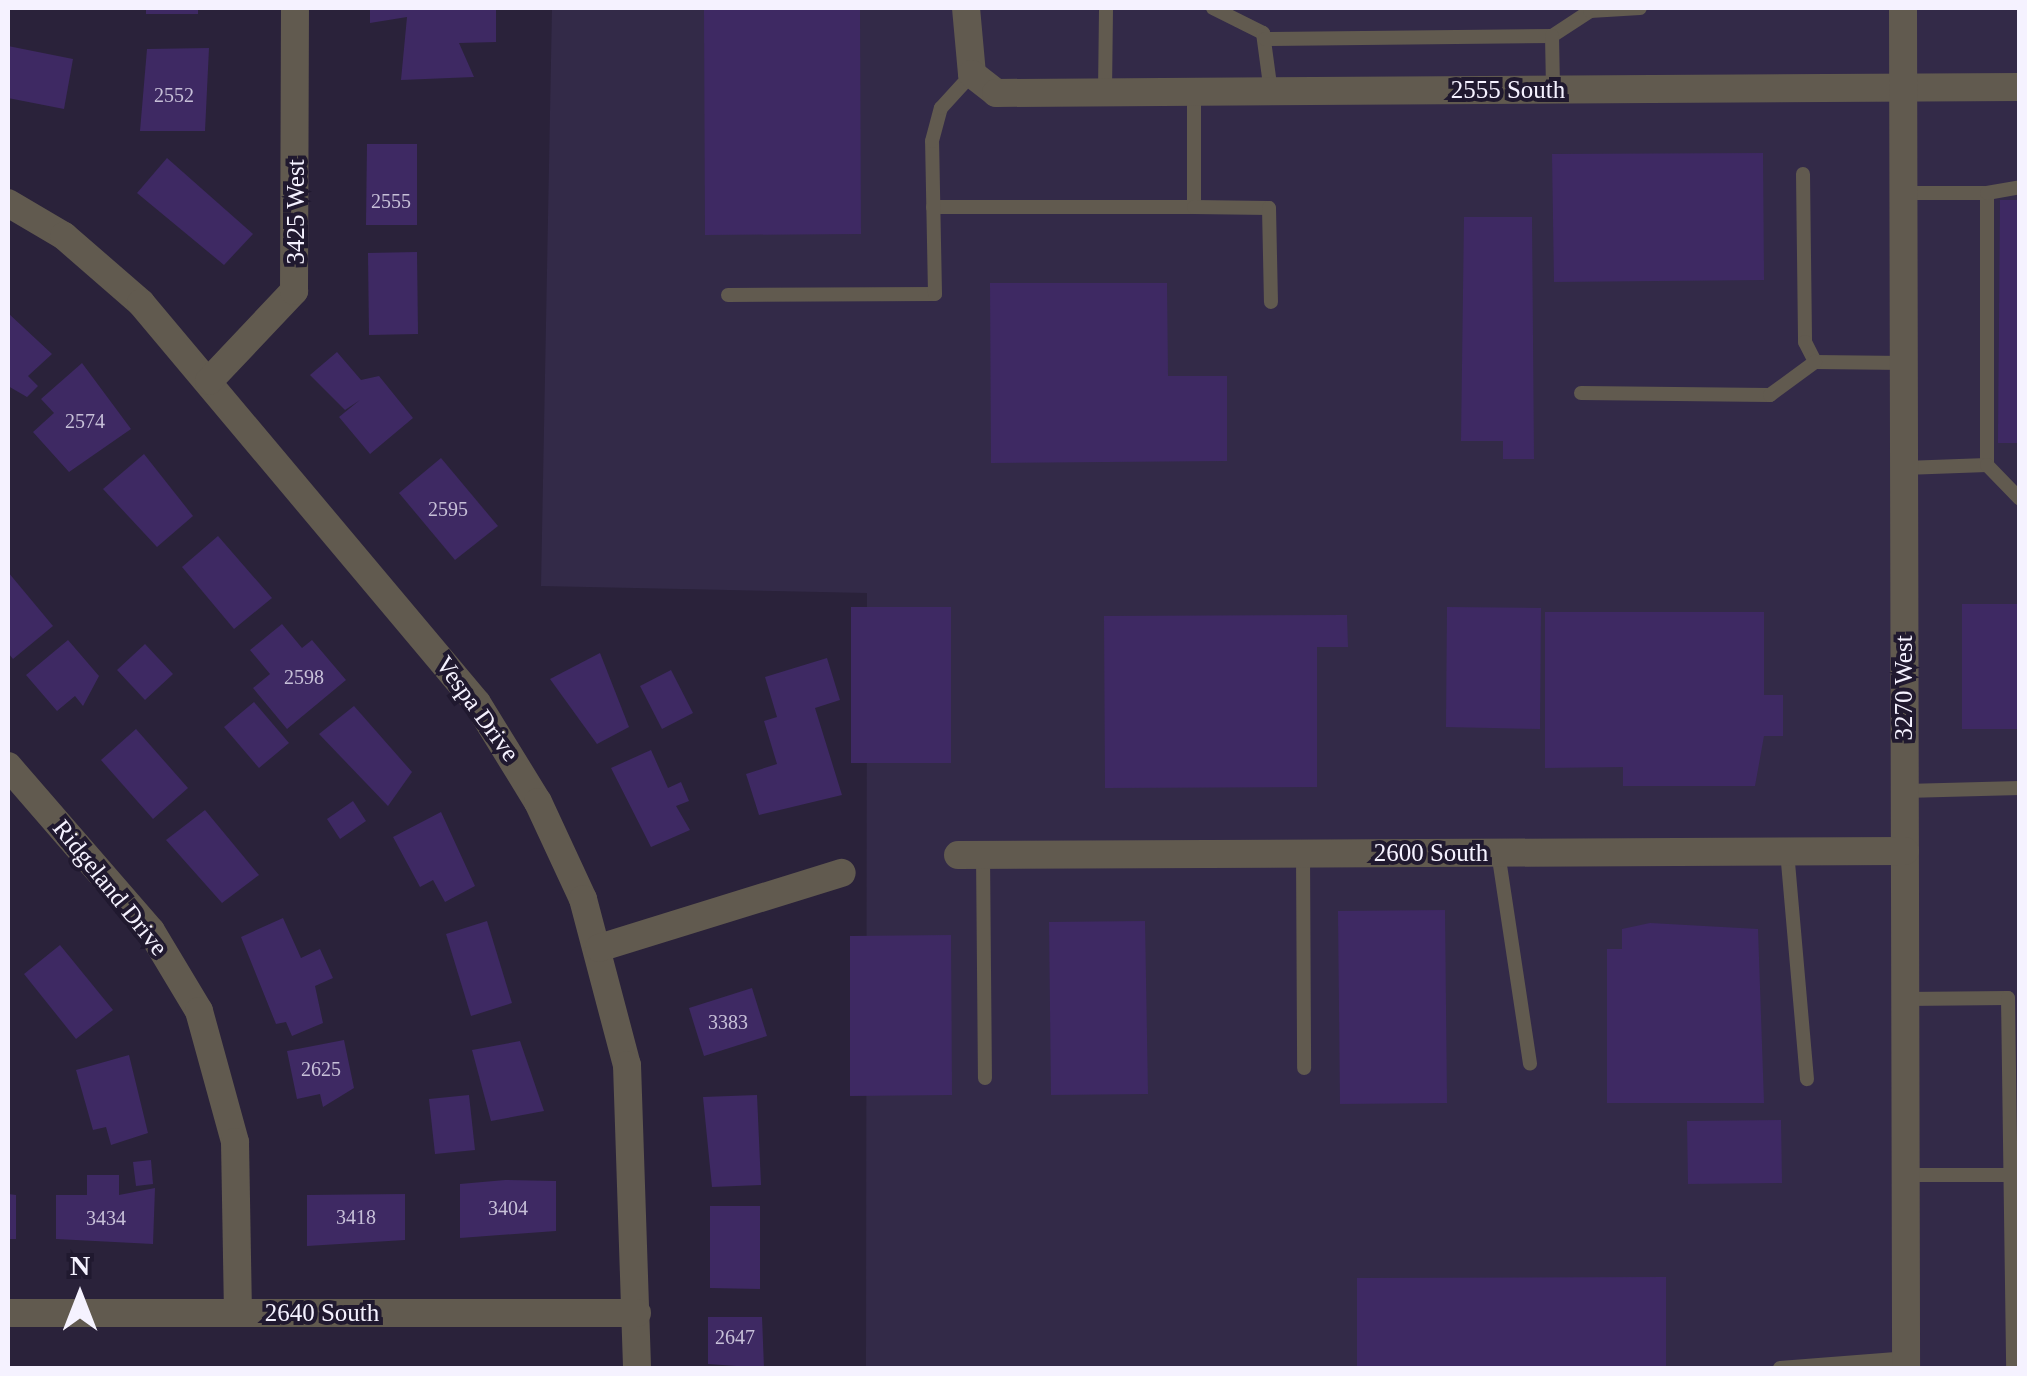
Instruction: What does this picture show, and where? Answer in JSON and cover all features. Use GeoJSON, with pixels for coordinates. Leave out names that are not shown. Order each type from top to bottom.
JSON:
{"type":"FeatureCollection","features":[{"type":"Feature","properties":{"kind":"street","name":"3425 West"},"geometry":{"type":"LineString","coordinates":[[209,382],[294,291],[295,8]]}},
{"type":"Feature","properties":{"kind":"street"},"geometry":{"type":"LineString","coordinates":[[966,8],[972,74]]}},
{"type":"Feature","properties":{"kind":"street","name":"3270 West"},"geometry":{"type":"LineString","coordinates":[[1903,8],[1906,1363]]}},
{"type":"Feature","properties":{"kind":"street","name":"2555 South"},"geometry":{"type":"LineString","coordinates":[[972,74],[996,93],[2020,87]]}},
{"type":"Feature","properties":{"kind":"street","name":"Vespa Drive"},"geometry":{"type":"LineString","coordinates":[[8,203],[106,271],[209,382],[488,719],[563,852],[599,948],[628,1081],[636,1368]]}},
{"type":"Feature","properties":{"kind":"street","name":"Ridgeland Drive"},"geometry":{"type":"LineString","coordinates":[[8,768],[151,931],[198,1011],[235,1142],[238,1313]]}},
{"type":"Feature","properties":{"kind":"street","name":"2600 South"},"geometry":{"type":"LineString","coordinates":[[970,854],[1905,851]]}},
{"type":"Feature","properties":{"kind":"street"},"geometry":{"type":"LineString","coordinates":[[599,948],[842,874]]}},
{"type":"Feature","properties":{"kind":"street","name":"2640 South"},"geometry":{"type":"LineString","coordinates":[[8,1313],[637,1312]]}},
{"type":"Feature","properties":{"kind":"lane"},"geometry":{"type":"LineString","coordinates":[[1105,92],[1106,8]]}},
{"type":"Feature","properties":{"kind":"lane"},"geometry":{"type":"LineString","coordinates":[[1213,8],[1265,39],[1552,36],[1590,11],[1640,8]]}},
{"type":"Feature","properties":{"kind":"lane"},"geometry":{"type":"LineString","coordinates":[[1552,36],[1553,90]]}},
{"type":"Feature","properties":{"kind":"lane"},"geometry":{"type":"LineString","coordinates":[[1265,39],[1271,92]]}},
{"type":"Feature","properties":{"kind":"lane"},"geometry":{"type":"LineString","coordinates":[[728,295],[935,294],[933,207],[941,108],[972,74]]}},
{"type":"Feature","properties":{"kind":"lane"},"geometry":{"type":"LineString","coordinates":[[1194,92],[1194,207]]}},
{"type":"Feature","properties":{"kind":"lane"},"geometry":{"type":"LineString","coordinates":[[1803,174],[1806,342],[1815,362]]}},
{"type":"Feature","properties":{"kind":"lane"},"geometry":{"type":"LineString","coordinates":[[1904,193],[1987,193],[2020,187]]}},
{"type":"Feature","properties":{"kind":"lane"},"geometry":{"type":"LineString","coordinates":[[1987,193],[1987,466],[2020,500]]}},
{"type":"Feature","properties":{"kind":"lane"},"geometry":{"type":"LineString","coordinates":[[933,207],[1269,208],[1270,302]]}},
{"type":"Feature","properties":{"kind":"lane"},"geometry":{"type":"LineString","coordinates":[[1581,393],[1770,394],[1815,362],[1904,363]]}},
{"type":"Feature","properties":{"kind":"lane"},"geometry":{"type":"LineString","coordinates":[[1904,468],[1987,466]]}},
{"type":"Feature","properties":{"kind":"lane"},"geometry":{"type":"LineString","coordinates":[[1905,790],[2020,788]]}},
{"type":"Feature","properties":{"kind":"lane"},"geometry":{"type":"LineString","coordinates":[[1787,851],[1807,1079]]}},
{"type":"Feature","properties":{"kind":"lane"},"geometry":{"type":"LineString","coordinates":[[1498,852],[1530,1064]]}},
{"type":"Feature","properties":{"kind":"lane"},"geometry":{"type":"LineString","coordinates":[[1303,853],[1304,1068]]}},
{"type":"Feature","properties":{"kind":"lane"},"geometry":{"type":"LineString","coordinates":[[970,854],[985,1078]]}},
{"type":"Feature","properties":{"kind":"lane"},"geometry":{"type":"LineString","coordinates":[[1905,999],[2008,998],[2016,1175],[2013,1368]]}},
{"type":"Feature","properties":{"kind":"lane"},"geometry":{"type":"LineString","coordinates":[[1905,1175],[2016,1175]]}},
{"type":"Feature","properties":{"kind":"lane"},"geometry":{"type":"LineString","coordinates":[[1780,1368],[1906,1363]]}},
{"type":"Feature","properties":{"kind":"shaded area"},"geometry":{"type":"Polygon","coordinates":[[[552,8],[2019,8],[2019,1368],[866,1368],[867,593],[541,586],[552,8]]]}},
{"type":"Feature","properties":{"kind":"building"},"geometry":{"type":"Polygon","coordinates":[[[146,8],[198,8],[198,14],[146,14],[146,8]]]}},
{"type":"Feature","properties":{"kind":"building"},"geometry":{"type":"Polygon","coordinates":[[[370,8],[496,8],[496,42],[459,43],[474,77],[401,80],[407,17],[370,23],[370,8]]]}},
{"type":"Feature","properties":{"kind":"building"},"geometry":{"type":"Polygon","coordinates":[[[704,8],[860,8],[861,234],[705,235],[704,8]]]}},
{"type":"Feature","properties":{"kind":"building"},"geometry":{"type":"Polygon","coordinates":[[[8,46],[73,59],[64,109],[8,98],[8,46]]]}},
{"type":"Feature","properties":{"kind":"building"},"geometry":{"type":"Polygon","coordinates":[[[209,48],[205,131],[140,131],[147,49],[209,48]]]}},
{"type":"Feature","properties":{"kind":"building"},"geometry":{"type":"Polygon","coordinates":[[[367,144],[417,144],[417,225],[366,225],[367,144]]]}},
{"type":"Feature","properties":{"kind":"building"},"geometry":{"type":"Polygon","coordinates":[[[1763,153],[1764,280],[1554,282],[1552,154],[1763,153]]]}},
{"type":"Feature","properties":{"kind":"building"},"geometry":{"type":"Polygon","coordinates":[[[167,158],[253,234],[224,265],[137,193],[167,158]]]}},
{"type":"Feature","properties":{"kind":"building"},"geometry":{"type":"Polygon","coordinates":[[[2000,200],[2020,200],[2020,443],[1998,443],[2000,200]]]}},
{"type":"Feature","properties":{"kind":"building"},"geometry":{"type":"Polygon","coordinates":[[[1464,217],[1532,217],[1534,459],[1503,459],[1503,441],[1461,441],[1464,217]]]}},
{"type":"Feature","properties":{"kind":"building"},"geometry":{"type":"Polygon","coordinates":[[[417,252],[418,334],[369,335],[368,253],[417,252]]]}},
{"type":"Feature","properties":{"kind":"building"},"geometry":{"type":"Polygon","coordinates":[[[990,283],[1167,283],[1168,376],[1227,376],[1227,461],[991,463],[990,283]]]}},
{"type":"Feature","properties":{"kind":"building"},"geometry":{"type":"Polygon","coordinates":[[[8,313],[52,354],[28,376],[38,386],[27,397],[8,386],[8,313]]]}},
{"type":"Feature","properties":{"kind":"building"},"geometry":{"type":"Polygon","coordinates":[[[337,352],[361,380],[379,376],[413,418],[370,454],[339,417],[360,400],[345,410],[310,375],[337,352]]]}},
{"type":"Feature","properties":{"kind":"building"},"geometry":{"type":"Polygon","coordinates":[[[82,363],[131,429],[69,472],[33,432],[54,413],[41,399],[82,363]]]}},
{"type":"Feature","properties":{"kind":"building"},"geometry":{"type":"Polygon","coordinates":[[[144,454],[193,516],[157,547],[103,489],[144,454]]]}},
{"type":"Feature","properties":{"kind":"building"},"geometry":{"type":"Polygon","coordinates":[[[441,458],[498,526],[455,560],[399,493],[441,458]]]}},
{"type":"Feature","properties":{"kind":"building"},"geometry":{"type":"Polygon","coordinates":[[[218,536],[272,598],[234,629],[182,567],[218,536]]]}},
{"type":"Feature","properties":{"kind":"building"},"geometry":{"type":"Polygon","coordinates":[[[8,572],[53,626],[13,659],[8,653],[8,572]]]}},
{"type":"Feature","properties":{"kind":"building"},"geometry":{"type":"Polygon","coordinates":[[[1962,604],[2020,604],[2020,729],[1962,729],[1962,604]]]}},
{"type":"Feature","properties":{"kind":"building"},"geometry":{"type":"Polygon","coordinates":[[[851,607],[951,607],[951,763],[851,763],[851,607]]]}},
{"type":"Feature","properties":{"kind":"building"},"geometry":{"type":"Polygon","coordinates":[[[1447,607],[1541,608],[1540,729],[1446,727],[1447,607]]]}},
{"type":"Feature","properties":{"kind":"building"},"geometry":{"type":"Polygon","coordinates":[[[1545,612],[1764,612],[1764,695],[1783,695],[1783,736],[1764,736],[1755,786],[1623,786],[1623,767],[1545,768],[1545,612]]]}},
{"type":"Feature","properties":{"kind":"building"},"geometry":{"type":"Polygon","coordinates":[[[1347,615],[1348,647],[1317,647],[1317,787],[1105,788],[1104,616],[1347,615]]]}},
{"type":"Feature","properties":{"kind":"building"},"geometry":{"type":"Polygon","coordinates":[[[282,624],[302,648],[312,640],[346,680],[287,729],[253,688],[270,674],[250,650],[282,624]]]}},
{"type":"Feature","properties":{"kind":"building"},"geometry":{"type":"Polygon","coordinates":[[[68,640],[99,676],[83,706],[75,696],[57,711],[26,675],[68,640]]]}},
{"type":"Feature","properties":{"kind":"building"},"geometry":{"type":"Polygon","coordinates":[[[145,644],[173,674],[145,700],[117,670],[145,644]]]}},
{"type":"Feature","properties":{"kind":"building"},"geometry":{"type":"Polygon","coordinates":[[[600,653],[629,727],[597,744],[550,679],[600,653]]]}},
{"type":"Feature","properties":{"kind":"building"},"geometry":{"type":"Polygon","coordinates":[[[827,658],[840,700],[815,708],[842,795],[759,815],[746,774],[777,764],[764,721],[777,717],[765,677],[827,658]]]}},
{"type":"Feature","properties":{"kind":"building"},"geometry":{"type":"Polygon","coordinates":[[[671,670],[693,713],[662,729],[640,686],[671,670]]]}},
{"type":"Feature","properties":{"kind":"building"},"geometry":{"type":"Polygon","coordinates":[[[254,702],[289,743],[259,768],[224,727],[254,702]]]}},
{"type":"Feature","properties":{"kind":"building"},"geometry":{"type":"Polygon","coordinates":[[[354,706],[412,772],[388,806],[319,734],[354,706]]]}},
{"type":"Feature","properties":{"kind":"building"},"geometry":{"type":"Polygon","coordinates":[[[136,729],[188,788],[153,819],[101,760],[136,729]]]}},
{"type":"Feature","properties":{"kind":"building"},"geometry":{"type":"Polygon","coordinates":[[[651,750],[668,788],[681,782],[689,801],[676,806],[690,830],[651,847],[611,768],[651,750]]]}},
{"type":"Feature","properties":{"kind":"building"},"geometry":{"type":"Polygon","coordinates":[[[353,801],[366,821],[340,839],[327,819],[353,801]]]}},
{"type":"Feature","properties":{"kind":"building"},"geometry":{"type":"Polygon","coordinates":[[[205,810],[259,875],[222,903],[166,840],[205,810]]]}},
{"type":"Feature","properties":{"kind":"building"},"geometry":{"type":"Polygon","coordinates":[[[441,812],[475,886],[445,902],[433,880],[420,887],[393,837],[441,812]]]}},
{"type":"Feature","properties":{"kind":"building"},"geometry":{"type":"Polygon","coordinates":[[[1445,910],[1447,1103],[1340,1104],[1338,911],[1445,910]]]}},
{"type":"Feature","properties":{"kind":"building"},"geometry":{"type":"Polygon","coordinates":[[[283,918],[301,958],[320,949],[333,978],[315,986],[323,1023],[292,1036],[286,1022],[276,1024],[241,937],[283,918]]]}},
{"type":"Feature","properties":{"kind":"building"},"geometry":{"type":"Polygon","coordinates":[[[487,921],[512,1003],[471,1016],[446,934],[487,921]]]}},
{"type":"Feature","properties":{"kind":"building"},"geometry":{"type":"Polygon","coordinates":[[[1145,921],[1148,1094],[1051,1095],[1049,922],[1145,921]]]}},
{"type":"Feature","properties":{"kind":"building"},"geometry":{"type":"Polygon","coordinates":[[[1650,923],[1758,929],[1764,1103],[1607,1103],[1607,949],[1622,949],[1622,929],[1650,923]]]}},
{"type":"Feature","properties":{"kind":"building"},"geometry":{"type":"Polygon","coordinates":[[[951,935],[952,1095],[850,1096],[850,936],[951,935]]]}},
{"type":"Feature","properties":{"kind":"building"},"geometry":{"type":"Polygon","coordinates":[[[60,945],[113,1010],[76,1039],[24,974],[60,945]]]}},
{"type":"Feature","properties":{"kind":"building"},"geometry":{"type":"Polygon","coordinates":[[[752,988],[767,1036],[704,1056],[689,1008],[752,988]]]}},
{"type":"Feature","properties":{"kind":"building"},"geometry":{"type":"Polygon","coordinates":[[[344,1040],[354,1088],[323,1107],[320,1094],[297,1099],[287,1051],[344,1040]]]}},
{"type":"Feature","properties":{"kind":"building"},"geometry":{"type":"Polygon","coordinates":[[[520,1041],[544,1111],[491,1121],[472,1050],[520,1041]]]}},
{"type":"Feature","properties":{"kind":"building"},"geometry":{"type":"Polygon","coordinates":[[[129,1055],[148,1133],[111,1145],[106,1127],[93,1130],[76,1070],[129,1055]]]}},
{"type":"Feature","properties":{"kind":"building"},"geometry":{"type":"Polygon","coordinates":[[[469,1095],[475,1150],[435,1154],[429,1099],[469,1095]]]}},
{"type":"Feature","properties":{"kind":"building"},"geometry":{"type":"Polygon","coordinates":[[[757,1095],[761,1185],[712,1187],[703,1097],[757,1095]]]}},
{"type":"Feature","properties":{"kind":"building"},"geometry":{"type":"Polygon","coordinates":[[[1781,1120],[1782,1183],[1688,1184],[1687,1121],[1781,1120]]]}},
{"type":"Feature","properties":{"kind":"building"},"geometry":{"type":"Polygon","coordinates":[[[151,1160],[153,1184],[136,1186],[133,1162],[151,1160]]]}},
{"type":"Feature","properties":{"kind":"building"},"geometry":{"type":"Polygon","coordinates":[[[87,1175],[119,1175],[119,1195],[155,1188],[153,1244],[56,1239],[56,1195],[87,1195],[87,1175]]]}},
{"type":"Feature","properties":{"kind":"building"},"geometry":{"type":"Polygon","coordinates":[[[556,1181],[556,1231],[460,1238],[460,1184],[556,1181]]]}},
{"type":"Feature","properties":{"kind":"building"},"geometry":{"type":"Polygon","coordinates":[[[8,1194],[16,1195],[16,1239],[8,1239],[8,1194]]]}},
{"type":"Feature","properties":{"kind":"building"},"geometry":{"type":"Polygon","coordinates":[[[405,1194],[405,1240],[307,1246],[307,1195],[405,1194]]]}},
{"type":"Feature","properties":{"kind":"building"},"geometry":{"type":"Polygon","coordinates":[[[710,1206],[760,1206],[760,1289],[710,1288],[710,1206]]]}},
{"type":"Feature","properties":{"kind":"building"},"geometry":{"type":"Polygon","coordinates":[[[1666,1277],[1666,1368],[1357,1368],[1357,1278],[1666,1277]]]}},
{"type":"Feature","properties":{"kind":"building"},"geometry":{"type":"Polygon","coordinates":[[[708,1317],[762,1317],[764,1368],[708,1364],[708,1317]]]}}]}
